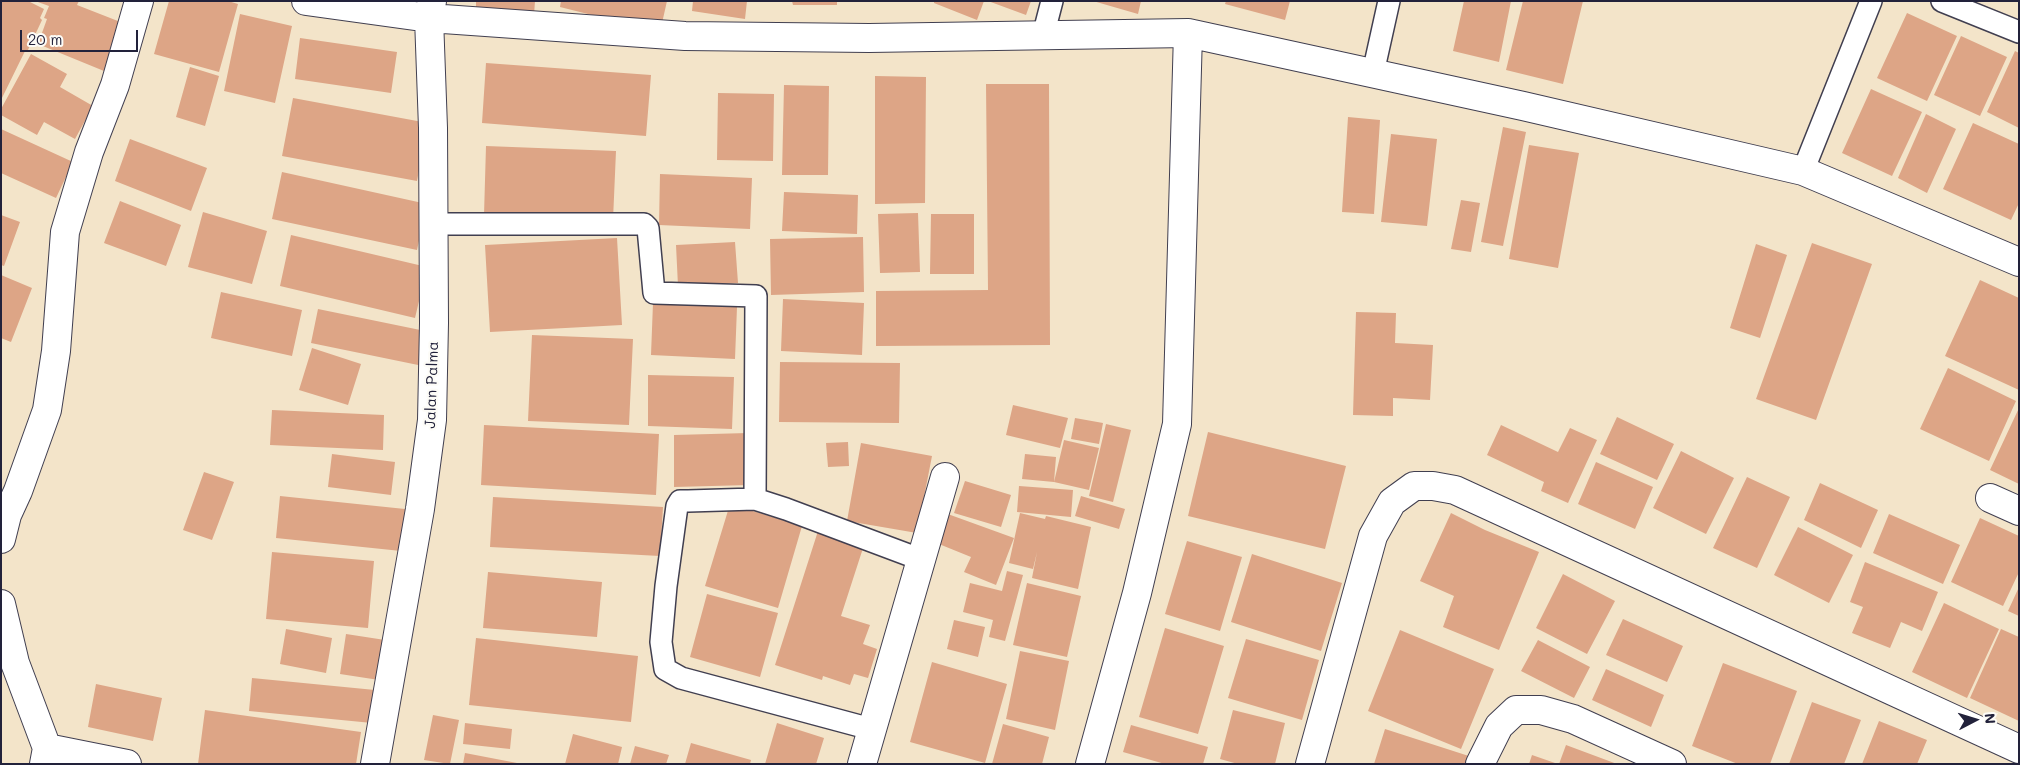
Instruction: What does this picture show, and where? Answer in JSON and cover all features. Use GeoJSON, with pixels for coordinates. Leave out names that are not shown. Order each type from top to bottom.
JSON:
{"type":"FeatureCollection","features":[{"type":"Feature","properties":{"kind":"street"},"geometry":{"type":"LineString","coordinates":[[1,539],[10,491],[47,410],[56,351],[64,232],[89,152],[115,85],[139,1]]}},
{"type":"Feature","properties":{"kind":"street"},"geometry":{"type":"LineString","coordinates":[[306,1],[430,10],[685,36],[870,38],[1188,33],[1803,171],[2019,262]]}},
{"type":"Feature","properties":{"kind":"street","name":"Jalan Palma"},"geometry":{"type":"LineString","coordinates":[[375,764],[420,509],[432,420],[434,324],[430,10]]}},
{"type":"Feature","properties":{"kind":"street"},"geometry":{"type":"LineString","coordinates":[[1090,764],[1137,593],[1176,424],[1188,33]]}},
{"type":"Feature","properties":{"kind":"street"},"geometry":{"type":"LineString","coordinates":[[862,764],[945,477]]}},
{"type":"Feature","properties":{"kind":"street"},"geometry":{"type":"LineString","coordinates":[[1310,764],[1373,536],[1392,502],[1414,486],[1433,486],[1455,490],[2019,749]]}},
{"type":"Feature","properties":{"kind":"street"},"geometry":{"type":"LineString","coordinates":[[1990,498],[2019,511]]}},
{"type":"Feature","properties":{"kind":"street"},"geometry":{"type":"LineString","coordinates":[[1,604],[15,663],[46,756],[127,764]]}},
{"type":"Feature","properties":{"kind":"street"},"geometry":{"type":"LineString","coordinates":[[1480,764],[1499,726],[1516,710],[1541,710],[1573,718],[1672,764]]}},
{"type":"Feature","properties":{"kind":"lane"},"geometry":{"type":"LineString","coordinates":[[1042,36],[1052,1]]}},
{"type":"Feature","properties":{"kind":"lane"},"geometry":{"type":"LineString","coordinates":[[1373,73],[1389,1]]}},
{"type":"Feature","properties":{"kind":"lane"},"geometry":{"type":"LineString","coordinates":[[1803,171],[1871,1]]}},
{"type":"Feature","properties":{"kind":"lane"},"geometry":{"type":"LineString","coordinates":[[1942,1],[2019,32]]}},
{"type":"Feature","properties":{"kind":"lane"},"geometry":{"type":"LineString","coordinates":[[433,224],[644,224],[648,228],[654,293],[756,296],[755,499]]}},
{"type":"Feature","properties":{"kind":"lane"},"geometry":{"type":"LineString","coordinates":[[872,729],[681,678],[665,669],[661,642],[666,586],[677,506],[680,501],[755,499],[922,560]]}},
{"type":"Feature","properties":{"kind":"building"},"geometry":{"type":"Polygon","coordinates":[[[1,1],[28,1],[44,9],[40,18],[42,20],[27,52],[25,51],[1,100],[1,1]]]}},
{"type":"Feature","properties":{"kind":"building"},"geometry":{"type":"Polygon","coordinates":[[[35,1],[79,1],[77,5],[123,23],[104,71],[38,44],[47,19],[44,18],[49,6],[35,1]]]}},
{"type":"Feature","properties":{"kind":"building"},"geometry":{"type":"Polygon","coordinates":[[[169,1],[228,1],[238,4],[219,72],[154,54],[169,1]]]}},
{"type":"Feature","properties":{"kind":"building"},"geometry":{"type":"Polygon","coordinates":[[[476,1],[535,1],[534,15],[476,11],[476,1]]]}},
{"type":"Feature","properties":{"kind":"building"},"geometry":{"type":"Polygon","coordinates":[[[561,1],[667,1],[660,32],[560,7],[561,1]]]}},
{"type":"Feature","properties":{"kind":"building"},"geometry":{"type":"Polygon","coordinates":[[[693,1],[747,1],[745,19],[692,11],[693,1]]]}},
{"type":"Feature","properties":{"kind":"building"},"geometry":{"type":"Polygon","coordinates":[[[792,1],[837,1],[837,5],[793,5],[792,1]]]}},
{"type":"Feature","properties":{"kind":"building"},"geometry":{"type":"Polygon","coordinates":[[[934,1],[984,1],[977,20],[934,3],[934,1]]]}},
{"type":"Feature","properties":{"kind":"building"},"geometry":{"type":"Polygon","coordinates":[[[988,1],[1031,1],[1026,15],[988,1]]]}},
{"type":"Feature","properties":{"kind":"building"},"geometry":{"type":"Polygon","coordinates":[[[1093,1],[1141,1],[1138,14],[1093,1]]]}},
{"type":"Feature","properties":{"kind":"building"},"geometry":{"type":"Polygon","coordinates":[[[1226,1],[1290,1],[1285,20],[1225,4],[1226,1]]]}},
{"type":"Feature","properties":{"kind":"building"},"geometry":{"type":"Polygon","coordinates":[[[1464,1],[1511,1],[1499,62],[1453,51],[1464,1]]]}},
{"type":"Feature","properties":{"kind":"building"},"geometry":{"type":"Polygon","coordinates":[[[1523,1],[1583,1],[1563,84],[1506,70],[1523,1]]]}},
{"type":"Feature","properties":{"kind":"building"},"geometry":{"type":"Polygon","coordinates":[[[1907,13],[1957,36],[1927,101],[1877,78],[1907,13]]]}},
{"type":"Feature","properties":{"kind":"building"},"geometry":{"type":"Polygon","coordinates":[[[240,14],[292,26],[275,103],[224,91],[240,14]]]}},
{"type":"Feature","properties":{"kind":"building"},"geometry":{"type":"Polygon","coordinates":[[[1961,36],[2007,57],[1980,116],[1934,95],[1961,36]]]}},
{"type":"Feature","properties":{"kind":"building"},"geometry":{"type":"Polygon","coordinates":[[[300,38],[397,52],[391,93],[295,79],[300,38]]]}},
{"type":"Feature","properties":{"kind":"building"},"geometry":{"type":"Polygon","coordinates":[[[2015,51],[2019,53],[2019,128],[1987,112],[2015,51]]]}},
{"type":"Feature","properties":{"kind":"building"},"geometry":{"type":"Polygon","coordinates":[[[31,54],[67,74],[60,87],[93,106],[75,139],[44,122],[37,135],[1,115],[1,109],[31,54]]]}},
{"type":"Feature","properties":{"kind":"building"},"geometry":{"type":"Polygon","coordinates":[[[486,63],[651,75],[646,136],[482,123],[486,63]]]}},
{"type":"Feature","properties":{"kind":"building"},"geometry":{"type":"Polygon","coordinates":[[[190,67],[219,76],[205,126],[176,117],[190,67]]]}},
{"type":"Feature","properties":{"kind":"building"},"geometry":{"type":"Polygon","coordinates":[[[875,76],[926,77],[925,203],[875,204],[875,76]]]}},
{"type":"Feature","properties":{"kind":"building"},"geometry":{"type":"Polygon","coordinates":[[[986,84],[1049,84],[1050,345],[876,346],[876,291],[988,290],[986,84]]]}},
{"type":"Feature","properties":{"kind":"building"},"geometry":{"type":"Polygon","coordinates":[[[784,85],[829,86],[828,175],[782,175],[784,85]]]}},
{"type":"Feature","properties":{"kind":"building"},"geometry":{"type":"Polygon","coordinates":[[[1871,89],[1922,112],[1892,176],[1842,153],[1871,89]]]}},
{"type":"Feature","properties":{"kind":"building"},"geometry":{"type":"Polygon","coordinates":[[[718,93],[774,94],[773,161],[717,160],[718,93]]]}},
{"type":"Feature","properties":{"kind":"building"},"geometry":{"type":"Polygon","coordinates":[[[293,98],[428,123],[417,181],[282,156],[293,98]]]}},
{"type":"Feature","properties":{"kind":"building"},"geometry":{"type":"Polygon","coordinates":[[[1926,114],[1956,129],[1927,193],[1898,178],[1926,114]]]}},
{"type":"Feature","properties":{"kind":"building"},"geometry":{"type":"Polygon","coordinates":[[[1348,117],[1380,120],[1374,214],[1342,212],[1348,117]]]}},
{"type":"Feature","properties":{"kind":"building"},"geometry":{"type":"Polygon","coordinates":[[[1973,123],[2019,144],[2019,203],[2011,220],[1943,189],[1973,123]]]}},
{"type":"Feature","properties":{"kind":"building"},"geometry":{"type":"Polygon","coordinates":[[[1503,127],[1526,132],[1503,246],[1481,242],[1503,127]]]}},
{"type":"Feature","properties":{"kind":"building"},"geometry":{"type":"Polygon","coordinates":[[[1,129],[73,162],[56,198],[1,173],[1,129]]]}},
{"type":"Feature","properties":{"kind":"building"},"geometry":{"type":"Polygon","coordinates":[[[1391,134],[1437,139],[1427,226],[1381,222],[1391,134]]]}},
{"type":"Feature","properties":{"kind":"building"},"geometry":{"type":"Polygon","coordinates":[[[130,139],[207,168],[191,211],[115,181],[130,139]]]}},
{"type":"Feature","properties":{"kind":"building"},"geometry":{"type":"Polygon","coordinates":[[[1529,145],[1579,153],[1558,268],[1509,259],[1529,145]]]}},
{"type":"Feature","properties":{"kind":"building"},"geometry":{"type":"Polygon","coordinates":[[[486,146],[616,151],[613,220],[484,215],[486,146]]]}},
{"type":"Feature","properties":{"kind":"building"},"geometry":{"type":"Polygon","coordinates":[[[282,172],[427,204],[417,250],[272,219],[282,172]]]}},
{"type":"Feature","properties":{"kind":"building"},"geometry":{"type":"Polygon","coordinates":[[[660,174],[752,178],[750,229],[659,225],[660,174]]]}},
{"type":"Feature","properties":{"kind":"building"},"geometry":{"type":"Polygon","coordinates":[[[784,192],[858,195],[857,234],[782,231],[784,192]]]}},
{"type":"Feature","properties":{"kind":"building"},"geometry":{"type":"Polygon","coordinates":[[[1461,200],[1480,203],[1471,252],[1451,249],[1461,200]]]}},
{"type":"Feature","properties":{"kind":"building"},"geometry":{"type":"Polygon","coordinates":[[[120,201],[181,225],[166,266],[104,243],[120,201]]]}},
{"type":"Feature","properties":{"kind":"building"},"geometry":{"type":"Polygon","coordinates":[[[203,212],[267,231],[252,284],[188,267],[203,212]]]}},
{"type":"Feature","properties":{"kind":"building"},"geometry":{"type":"Polygon","coordinates":[[[918,213],[920,272],[880,273],[878,214],[918,213]]]}},
{"type":"Feature","properties":{"kind":"building"},"geometry":{"type":"Polygon","coordinates":[[[931,214],[974,214],[974,274],[930,274],[931,214]]]}},
{"type":"Feature","properties":{"kind":"building"},"geometry":{"type":"Polygon","coordinates":[[[1,215],[20,222],[4,266],[1,265],[1,215]]]}},
{"type":"Feature","properties":{"kind":"building"},"geometry":{"type":"Polygon","coordinates":[[[291,235],[427,267],[415,318],[280,286],[291,235]]]}},
{"type":"Feature","properties":{"kind":"building"},"geometry":{"type":"Polygon","coordinates":[[[863,237],[864,292],[771,295],[770,239],[863,237]]]}},
{"type":"Feature","properties":{"kind":"building"},"geometry":{"type":"Polygon","coordinates":[[[617,238],[622,325],[490,332],[485,245],[617,238]]]}},
{"type":"Feature","properties":{"kind":"building"},"geometry":{"type":"Polygon","coordinates":[[[735,242],[738,283],[678,286],[676,245],[735,242]]]}},
{"type":"Feature","properties":{"kind":"building"},"geometry":{"type":"Polygon","coordinates":[[[1812,243],[1872,264],[1816,420],[1756,399],[1812,243]]]}},
{"type":"Feature","properties":{"kind":"building"},"geometry":{"type":"Polygon","coordinates":[[[1756,244],[1787,255],[1760,338],[1730,328],[1756,244]]]}},
{"type":"Feature","properties":{"kind":"building"},"geometry":{"type":"Polygon","coordinates":[[[1,275],[32,288],[11,342],[1,338],[1,275]]]}},
{"type":"Feature","properties":{"kind":"building"},"geometry":{"type":"Polygon","coordinates":[[[1980,280],[2019,298],[2019,390],[1945,356],[1980,280]]]}},
{"type":"Feature","properties":{"kind":"building"},"geometry":{"type":"Polygon","coordinates":[[[221,292],[302,310],[292,356],[211,338],[221,292]]]}},
{"type":"Feature","properties":{"kind":"building"},"geometry":{"type":"Polygon","coordinates":[[[783,299],[864,303],[862,355],[781,351],[783,299]]]}},
{"type":"Feature","properties":{"kind":"building"},"geometry":{"type":"Polygon","coordinates":[[[653,303],[737,307],[735,359],[651,355],[653,303]]]}},
{"type":"Feature","properties":{"kind":"building"},"geometry":{"type":"Polygon","coordinates":[[[318,309],[430,332],[423,366],[311,343],[318,309]]]}},
{"type":"Feature","properties":{"kind":"building"},"geometry":{"type":"Polygon","coordinates":[[[1356,312],[1396,313],[1395,343],[1433,345],[1430,400],[1393,398],[1393,416],[1353,415],[1356,312]]]}},
{"type":"Feature","properties":{"kind":"building"},"geometry":{"type":"Polygon","coordinates":[[[532,335],[633,339],[629,425],[528,421],[532,335]]]}},
{"type":"Feature","properties":{"kind":"building"},"geometry":{"type":"Polygon","coordinates":[[[312,348],[361,364],[348,405],[299,390],[312,348]]]}},
{"type":"Feature","properties":{"kind":"building"},"geometry":{"type":"Polygon","coordinates":[[[780,362],[900,363],[899,423],[779,422],[780,362]]]}},
{"type":"Feature","properties":{"kind":"building"},"geometry":{"type":"Polygon","coordinates":[[[1948,368],[2016,401],[1989,461],[1920,429],[1948,368]]]}},
{"type":"Feature","properties":{"kind":"building"},"geometry":{"type":"Polygon","coordinates":[[[648,375],[734,377],[732,429],[648,426],[648,375]]]}},
{"type":"Feature","properties":{"kind":"building"},"geometry":{"type":"Polygon","coordinates":[[[1013,405],[1068,418],[1060,448],[1006,435],[1013,405]]]}},
{"type":"Feature","properties":{"kind":"building"},"geometry":{"type":"Polygon","coordinates":[[[2019,408],[2019,484],[1990,470],[2019,408]]]}},
{"type":"Feature","properties":{"kind":"building"},"geometry":{"type":"Polygon","coordinates":[[[272,410],[384,415],[383,450],[270,445],[272,410]]]}},
{"type":"Feature","properties":{"kind":"building"},"geometry":{"type":"Polygon","coordinates":[[[1617,417],[1674,444],[1657,480],[1600,454],[1617,417]]]}},
{"type":"Feature","properties":{"kind":"building"},"geometry":{"type":"Polygon","coordinates":[[[1075,418],[1103,423],[1099,444],[1071,439],[1075,418]]]}},
{"type":"Feature","properties":{"kind":"building"},"geometry":{"type":"Polygon","coordinates":[[[1106,424],[1131,430],[1113,502],[1089,496],[1106,424]]]}},
{"type":"Feature","properties":{"kind":"building"},"geometry":{"type":"Polygon","coordinates":[[[484,425],[659,434],[656,495],[481,485],[484,425]]]}},
{"type":"Feature","properties":{"kind":"building"},"geometry":{"type":"Polygon","coordinates":[[[1501,425],[1558,452],[1570,428],[1597,440],[1568,503],[1541,491],[1544,482],[1487,455],[1501,425]]]}},
{"type":"Feature","properties":{"kind":"building"},"geometry":{"type":"Polygon","coordinates":[[[1208,432],[1346,466],[1325,549],[1188,516],[1208,432]]]}},
{"type":"Feature","properties":{"kind":"building"},"geometry":{"type":"Polygon","coordinates":[[[748,433],[750,485],[674,487],[674,435],[748,433]]]}},
{"type":"Feature","properties":{"kind":"building"},"geometry":{"type":"Polygon","coordinates":[[[1064,440],[1099,448],[1089,490],[1054,482],[1064,440]]]}},
{"type":"Feature","properties":{"kind":"building"},"geometry":{"type":"Polygon","coordinates":[[[848,442],[849,466],[828,467],[826,443],[848,442]]]}},
{"type":"Feature","properties":{"kind":"building"},"geometry":{"type":"Polygon","coordinates":[[[861,443],[932,456],[917,533],[847,521],[861,443]]]}},
{"type":"Feature","properties":{"kind":"building"},"geometry":{"type":"Polygon","coordinates":[[[1681,451],[1734,478],[1706,534],[1653,508],[1681,451]]]}},
{"type":"Feature","properties":{"kind":"building"},"geometry":{"type":"Polygon","coordinates":[[[332,454],[395,462],[391,495],[328,487],[332,454]]]}},
{"type":"Feature","properties":{"kind":"building"},"geometry":{"type":"Polygon","coordinates":[[[1025,454],[1056,457],[1054,482],[1022,479],[1025,454]]]}},
{"type":"Feature","properties":{"kind":"building"},"geometry":{"type":"Polygon","coordinates":[[[1596,462],[1653,487],[1635,529],[1578,504],[1596,462]]]}},
{"type":"Feature","properties":{"kind":"building"},"geometry":{"type":"Polygon","coordinates":[[[204,472],[234,482],[212,540],[183,530],[204,472]]]}},
{"type":"Feature","properties":{"kind":"building"},"geometry":{"type":"Polygon","coordinates":[[[1747,477],[1790,497],[1757,568],[1713,548],[1747,477]]]}},
{"type":"Feature","properties":{"kind":"building"},"geometry":{"type":"Polygon","coordinates":[[[965,481],[1011,495],[1001,527],[954,513],[965,481]]]}},
{"type":"Feature","properties":{"kind":"building"},"geometry":{"type":"Polygon","coordinates":[[[1820,483],[1878,510],[1861,548],[1804,520],[1820,483]]]}},
{"type":"Feature","properties":{"kind":"building"},"geometry":{"type":"Polygon","coordinates":[[[1019,486],[1073,490],[1071,517],[1017,512],[1019,486]]]}},
{"type":"Feature","properties":{"kind":"building"},"geometry":{"type":"Polygon","coordinates":[[[280,496],[405,509],[401,551],[276,538],[280,496]]]}},
{"type":"Feature","properties":{"kind":"building"},"geometry":{"type":"Polygon","coordinates":[[[1081,496],[1125,509],[1119,529],[1075,516],[1081,496]]]}},
{"type":"Feature","properties":{"kind":"building"},"geometry":{"type":"Polygon","coordinates":[[[493,497],[663,507],[660,556],[490,547],[493,497]]]}},
{"type":"Feature","properties":{"kind":"building"},"geometry":{"type":"Polygon","coordinates":[[[730,504],[802,526],[778,608],[705,586],[730,504]]]}},
{"type":"Feature","properties":{"kind":"building"},"geometry":{"type":"Polygon","coordinates":[[[945,513],[1014,538],[996,585],[964,572],[971,557],[934,542],[945,513]]]}},
{"type":"Feature","properties":{"kind":"building"},"geometry":{"type":"Polygon","coordinates":[[[1020,513],[1045,519],[1046,516],[1091,527],[1078,589],[1032,578],[1037,552],[1033,569],[1009,563],[1020,513]]]}},
{"type":"Feature","properties":{"kind":"building"},"geometry":{"type":"Polygon","coordinates":[[[1451,513],[1485,530],[1539,552],[1499,650],[1443,627],[1454,596],[1420,581],[1451,513]]]}},
{"type":"Feature","properties":{"kind":"building"},"geometry":{"type":"Polygon","coordinates":[[[1889,514],[1960,545],[1943,584],[1873,553],[1889,514]]]}},
{"type":"Feature","properties":{"kind":"building"},"geometry":{"type":"Polygon","coordinates":[[[1980,518],[2019,536],[2019,572],[2003,606],[1951,582],[1980,518]]]}},
{"type":"Feature","properties":{"kind":"building"},"geometry":{"type":"Polygon","coordinates":[[[1798,527],[1853,555],[1829,603],[1774,575],[1798,527]]]}},
{"type":"Feature","properties":{"kind":"building"},"geometry":{"type":"Polygon","coordinates":[[[818,531],[864,545],[841,616],[870,625],[863,644],[877,649],[868,678],[854,674],[850,685],[823,676],[822,680],[775,665],[818,531]]]}},
{"type":"Feature","properties":{"kind":"building"},"geometry":{"type":"Polygon","coordinates":[[[1187,541],[1242,557],[1220,631],[1165,614],[1187,541]]]}},
{"type":"Feature","properties":{"kind":"building"},"geometry":{"type":"Polygon","coordinates":[[[272,552],[374,561],[368,628],[266,619],[272,552]]]}},
{"type":"Feature","properties":{"kind":"building"},"geometry":{"type":"Polygon","coordinates":[[[1252,554],[1342,583],[1321,651],[1231,622],[1252,554]]]}},
{"type":"Feature","properties":{"kind":"building"},"geometry":{"type":"Polygon","coordinates":[[[1865,562],[1938,592],[1922,631],[1901,622],[1890,648],[1852,633],[1863,607],[1850,602],[1865,562]]]}},
{"type":"Feature","properties":{"kind":"building"},"geometry":{"type":"Polygon","coordinates":[[[1007,571],[1023,575],[1005,641],[989,637],[993,620],[963,612],[970,583],[1002,591],[1007,571]]]}},
{"type":"Feature","properties":{"kind":"building"},"geometry":{"type":"Polygon","coordinates":[[[488,572],[602,582],[597,637],[483,628],[488,572]]]}},
{"type":"Feature","properties":{"kind":"building"},"geometry":{"type":"Polygon","coordinates":[[[1563,574],[1615,601],[1587,654],[1536,628],[1563,574]]]}},
{"type":"Feature","properties":{"kind":"building"},"geometry":{"type":"Polygon","coordinates":[[[1027,583],[1081,596],[1067,657],[1013,645],[1027,583]]]}},
{"type":"Feature","properties":{"kind":"building"},"geometry":{"type":"Polygon","coordinates":[[[2019,587],[2019,616],[2008,611],[2019,587]]]}},
{"type":"Feature","properties":{"kind":"building"},"geometry":{"type":"Polygon","coordinates":[[[707,594],[778,613],[760,677],[690,657],[707,594]]]}},
{"type":"Feature","properties":{"kind":"building"},"geometry":{"type":"Polygon","coordinates":[[[1944,603],[1999,629],[1967,698],[1912,672],[1944,603]]]}},
{"type":"Feature","properties":{"kind":"building"},"geometry":{"type":"Polygon","coordinates":[[[1623,619],[1683,646],[1667,682],[1606,655],[1623,619]]]}},
{"type":"Feature","properties":{"kind":"building"},"geometry":{"type":"Polygon","coordinates":[[[954,620],[985,627],[978,657],[947,649],[954,620]]]}},
{"type":"Feature","properties":{"kind":"building"},"geometry":{"type":"Polygon","coordinates":[[[1165,628],[1224,646],[1198,734],[1139,717],[1165,628]]]}},
{"type":"Feature","properties":{"kind":"building"},"geometry":{"type":"Polygon","coordinates":[[[286,629],[332,638],[326,673],[280,664],[286,629]]]}},
{"type":"Feature","properties":{"kind":"building"},"geometry":{"type":"Polygon","coordinates":[[[2001,629],[2019,637],[2019,721],[1970,698],[2001,629]]]}},
{"type":"Feature","properties":{"kind":"building"},"geometry":{"type":"Polygon","coordinates":[[[1400,630],[1494,669],[1461,749],[1368,711],[1400,630]]]}},
{"type":"Feature","properties":{"kind":"building"},"geometry":{"type":"Polygon","coordinates":[[[346,634],[385,640],[379,680],[340,674],[346,634]]]}},
{"type":"Feature","properties":{"kind":"building"},"geometry":{"type":"Polygon","coordinates":[[[476,638],[638,656],[631,722],[469,705],[476,638]]]}},
{"type":"Feature","properties":{"kind":"building"},"geometry":{"type":"Polygon","coordinates":[[[1246,639],[1319,660],[1302,720],[1228,698],[1246,639]]]}},
{"type":"Feature","properties":{"kind":"building"},"geometry":{"type":"Polygon","coordinates":[[[1538,640],[1590,667],[1574,698],[1521,671],[1538,640]]]}},
{"type":"Feature","properties":{"kind":"building"},"geometry":{"type":"Polygon","coordinates":[[[1020,651],[1069,661],[1055,730],[1006,719],[1020,651]]]}},
{"type":"Feature","properties":{"kind":"building"},"geometry":{"type":"Polygon","coordinates":[[[932,662],[1007,684],[985,763],[910,742],[932,662]]]}},
{"type":"Feature","properties":{"kind":"building"},"geometry":{"type":"Polygon","coordinates":[[[1723,663],[1797,691],[1770,764],[1738,764],[1692,746],[1723,663]]]}},
{"type":"Feature","properties":{"kind":"building"},"geometry":{"type":"Polygon","coordinates":[[[1606,669],[1664,695],[1651,727],[1592,700],[1606,669]]]}},
{"type":"Feature","properties":{"kind":"building"},"geometry":{"type":"Polygon","coordinates":[[[252,678],[375,690],[372,723],[249,711],[252,678]]]}},
{"type":"Feature","properties":{"kind":"building"},"geometry":{"type":"Polygon","coordinates":[[[96,684],[162,698],[153,741],[88,727],[96,684]]]}},
{"type":"Feature","properties":{"kind":"building"},"geometry":{"type":"Polygon","coordinates":[[[1812,702],[1861,720],[1844,764],[1789,764],[1812,702]]]}},
{"type":"Feature","properties":{"kind":"building"},"geometry":{"type":"Polygon","coordinates":[[[205,710],[361,732],[356,764],[198,764],[205,710]]]}},
{"type":"Feature","properties":{"kind":"building"},"geometry":{"type":"Polygon","coordinates":[[[1233,710],[1285,723],[1275,764],[1238,764],[1220,759],[1233,710]]]}},
{"type":"Feature","properties":{"kind":"building"},"geometry":{"type":"Polygon","coordinates":[[[433,715],[459,720],[450,764],[424,760],[433,715]]]}},
{"type":"Feature","properties":{"kind":"building"},"geometry":{"type":"Polygon","coordinates":[[[1879,721],[1927,740],[1917,764],[1862,764],[1879,721]]]}},
{"type":"Feature","properties":{"kind":"building"},"geometry":{"type":"Polygon","coordinates":[[[465,723],[512,729],[510,749],[463,744],[465,723]]]}},
{"type":"Feature","properties":{"kind":"building"},"geometry":{"type":"Polygon","coordinates":[[[777,723],[824,738],[816,764],[765,764],[777,723]]]}},
{"type":"Feature","properties":{"kind":"building"},"geometry":{"type":"Polygon","coordinates":[[[1003,724],[1049,737],[1042,764],[992,764],[1003,724]]]}},
{"type":"Feature","properties":{"kind":"building"},"geometry":{"type":"Polygon","coordinates":[[[1131,725],[1208,747],[1203,764],[1165,764],[1123,752],[1131,725]]]}},
{"type":"Feature","properties":{"kind":"building"},"geometry":{"type":"Polygon","coordinates":[[[1385,729],[1475,758],[1473,764],[1374,764],[1385,729]]]}},
{"type":"Feature","properties":{"kind":"building"},"geometry":{"type":"Polygon","coordinates":[[[573,734],[622,747],[618,764],[565,764],[573,734]]]}},
{"type":"Feature","properties":{"kind":"building"},"geometry":{"type":"Polygon","coordinates":[[[691,743],[751,760],[750,764],[685,764],[691,743]]]}},
{"type":"Feature","properties":{"kind":"building"},"geometry":{"type":"Polygon","coordinates":[[[1566,745],[1617,764],[1559,764],[1566,745]]]}},
{"type":"Feature","properties":{"kind":"building"},"geometry":{"type":"Polygon","coordinates":[[[635,746],[669,755],[666,764],[630,764],[635,746]]]}},
{"type":"Feature","properties":{"kind":"building"},"geometry":{"type":"Polygon","coordinates":[[[465,753],[517,763],[517,764],[463,764],[465,753]]]}},
{"type":"Feature","properties":{"kind":"building"},"geometry":{"type":"Polygon","coordinates":[[[1532,755],[1555,763],[1555,764],[1529,764],[1532,755]]]}}]}
